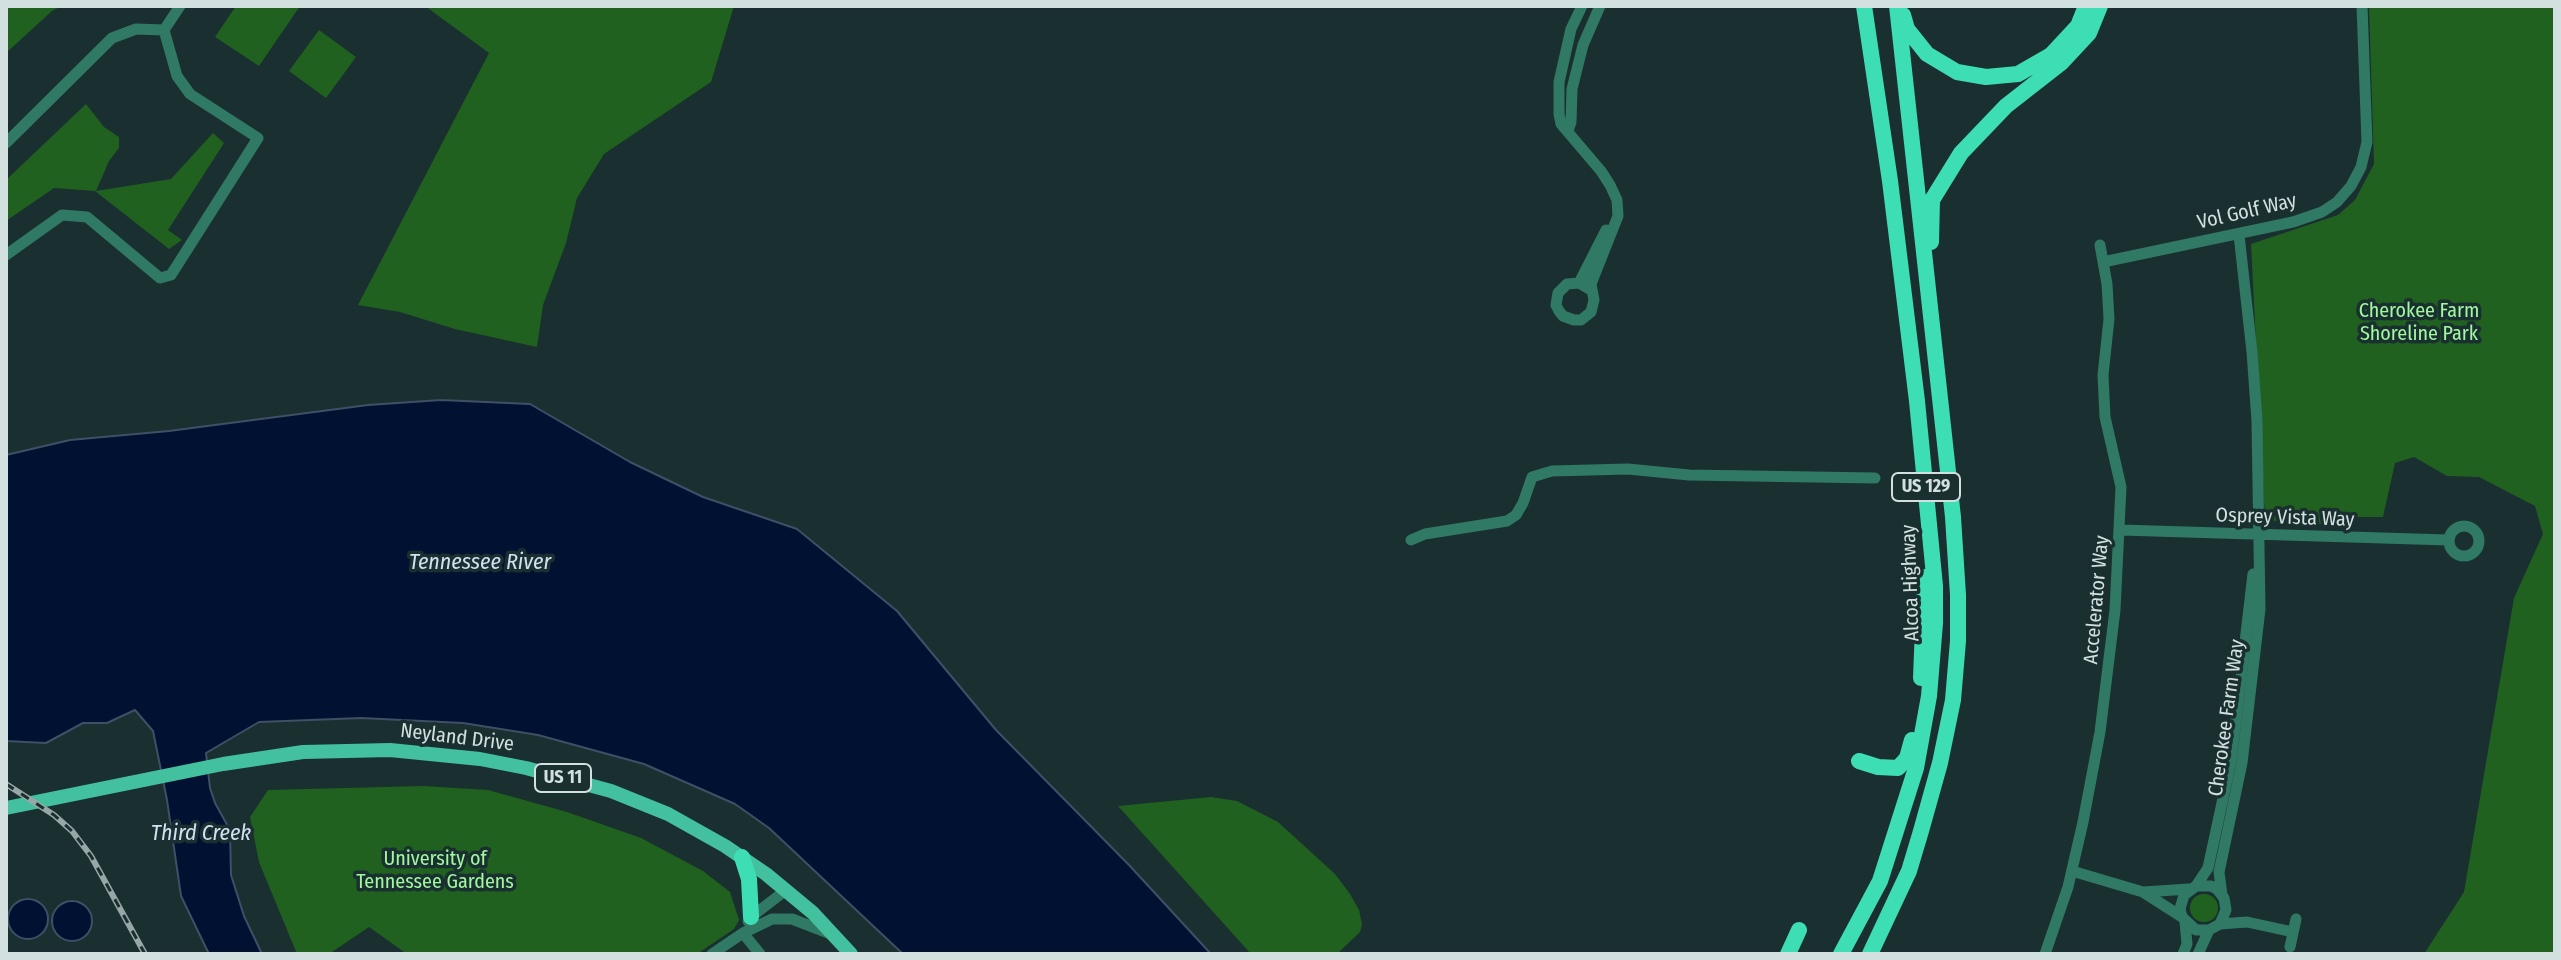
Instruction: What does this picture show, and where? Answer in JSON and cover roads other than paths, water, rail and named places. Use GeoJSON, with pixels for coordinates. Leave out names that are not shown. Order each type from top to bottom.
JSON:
{"type":"FeatureCollection","features":[{"type":"Feature","properties":{"kind":"highway","name":"Alcoa Highway"},"geometry":{"type":"LineString","coordinates":[[1841,954],[1880,881],[1903,813],[1922,740],[1935,623],[1935,586],[1900,258],[1864,6]]}},
{"type":"Feature","properties":{"kind":"highway"},"geometry":{"type":"LineString","coordinates":[[1899,6],[1907,29],[1927,54],[1957,72],[1986,77],[2018,74],[2051,55],[2078,26],[2086,6]]}},
{"type":"Feature","properties":{"kind":"highway","name":"US 129"},"geometry":{"type":"LineString","coordinates":[[1870,954],[1909,871],[1940,763],[1953,700],[1958,641],[1958,595],[1899,6]]}},
{"type":"Feature","properties":{"kind":"highway"},"geometry":{"type":"LineString","coordinates":[[1941,415],[1931,267],[1932,200],[1961,153],[2006,106],[2061,63],[2089,33],[2100,6]]}},
{"type":"Feature","properties":{"kind":"highway"},"geometry":{"type":"LineString","coordinates":[[1859,761],[1878,767],[1898,768],[1904,765],[1911,745],[1920,687],[1927,507]]}},
{"type":"Feature","properties":{"kind":"highway"},"geometry":{"type":"LineString","coordinates":[[742,857],[749,879],[751,917]]}},
{"type":"Feature","properties":{"kind":"highway"},"geometry":{"type":"LineString","coordinates":[[1788,954],[1799,930]]}},
{"type":"Feature","properties":{"kind":"main road","name":"Neyland Drive"},"geometry":{"type":"LineString","coordinates":[[6,808],[266,757],[344,750],[390,750],[480,759],[611,791],[668,814],[742,857],[786,890],[851,954]]}},
{"type":"Feature","properties":{"kind":"street"},"geometry":{"type":"LineString","coordinates":[[6,255],[62,215],[87,217],[160,278],[171,275],[258,138],[190,94],[177,76],[164,30],[180,6]]}},
{"type":"Feature","properties":{"kind":"street"},"geometry":{"type":"LineString","coordinates":[[1582,6],[1571,29],[1559,82],[1561,124],[1601,171],[1618,206],[1618,216],[1591,284],[1594,307],[1586,317],[1574,320],[1563,316],[1556,305],[1558,293],[1567,284],[1579,283],[1591,290]]}},
{"type":"Feature","properties":{"kind":"street"},"geometry":{"type":"LineString","coordinates":[[1568,131],[1572,89],[1583,45],[1600,6]]}},
{"type":"Feature","properties":{"kind":"street","name":"Vol Golf Way"},"geometry":{"type":"LineString","coordinates":[[2103,262],[2293,222],[2322,212],[2337,202],[2351,186],[2361,167],[2367,142],[2362,6]]}},
{"type":"Feature","properties":{"kind":"street"},"geometry":{"type":"LineString","coordinates":[[6,143],[112,38],[136,29],[164,30]]}},
{"type":"Feature","properties":{"kind":"street"},"geometry":{"type":"LineString","coordinates":[[1579,283],[1609,223],[1613,194]]}},
{"type":"Feature","properties":{"kind":"street","name":"Cherokee Farm Way"},"geometry":{"type":"LineString","coordinates":[[2224,898],[2219,872],[2242,763],[2260,609],[2256,407],[2239,235]]}},
{"type":"Feature","properties":{"kind":"street","name":"Accelerator Way"},"geometry":{"type":"LineString","coordinates":[[2045,954],[2072,871],[2097,748],[2110,665],[2121,530],[2121,487],[2105,417],[2103,375],[2109,319],[2100,245]]}},
{"type":"Feature","properties":{"kind":"street"},"geometry":{"type":"LineString","coordinates":[[1411,540],[1425,534],[1507,521],[1516,515],[1523,503],[1532,477],[1552,471],[1628,469],[1689,475],[1875,478]]}},
{"type":"Feature","properties":{"kind":"street","name":"Osprey Vista Way"},"geometry":{"type":"LineString","coordinates":[[2121,530],[2257,540],[2448,540]]}},
{"type":"Feature","properties":{"kind":"street","name":"Cherokee Farm Way"},"geometry":{"type":"LineString","coordinates":[[2193,887],[2208,868],[2231,761],[2257,540]]}},
{"type":"Feature","properties":{"kind":"street"},"geometry":{"type":"LineString","coordinates":[[2072,871],[2143,892],[2196,930],[2247,922],[2293,932]]}},
{"type":"Feature","properties":{"kind":"street"},"geometry":{"type":"LineString","coordinates":[[2143,892],[2211,886],[2247,922]]}},
{"type":"Feature","properties":{"kind":"street"},"geometry":{"type":"LineString","coordinates":[[2183,954],[2187,944],[2181,902],[2193,887]]}},
{"type":"Feature","properties":{"kind":"street"},"geometry":{"type":"LineString","coordinates":[[743,933],[751,917],[786,890]]}},
{"type":"Feature","properties":{"kind":"street"},"geometry":{"type":"LineString","coordinates":[[2220,924],[2224,917],[2224,898]]}},
{"type":"Feature","properties":{"kind":"street"},"geometry":{"type":"LineString","coordinates":[[712,954],[743,933],[779,919],[792,919],[834,934]]}},
{"type":"Feature","properties":{"kind":"street"},"geometry":{"type":"LineString","coordinates":[[2290,947],[2296,919]]}},
{"type":"Feature","properties":{"kind":"street"},"geometry":{"type":"LineString","coordinates":[[2198,954],[2209,930]]}},
{"type":"Feature","properties":{"kind":"street"},"geometry":{"type":"LineString","coordinates":[[743,933],[760,954]]}},
{"type":"Feature","properties":{"kind":"water","name":"Tennessee River"},"geometry":{"type":"Polygon","coordinates":[[[441,400],[530,404],[630,462],[703,497],[797,529],[897,611],[996,730],[1129,865],[1211,954],[903,954],[769,828],[735,804],[644,764],[538,735],[463,723],[361,718],[259,722],[206,753],[210,788],[230,830],[231,875],[244,916],[262,954],[209,954],[181,896],[153,731],[135,710],[107,723],[83,723],[46,743],[6,741],[6,455],[70,440],[169,431],[368,405],[441,400]]]}},
{"type":"Feature","properties":{"kind":"water"},"geometry":{"type":"Polygon","coordinates":[[[28,899],[42,905],[48,919],[42,933],[28,939],[14,933],[8,919],[14,905],[28,899]]]}},
{"type":"Feature","properties":{"kind":"water"},"geometry":{"type":"Polygon","coordinates":[[[72,901],[86,907],[92,921],[86,935],[72,941],[58,935],[52,921],[58,907],[72,901]]]}},
{"type":"Feature","properties":{"kind":"railway"},"geometry":{"type":"LineString","coordinates":[[6,784],[54,815],[72,831],[91,856],[145,954]]}},
{"type":"Feature","properties":{"kind":"park label","name":"Cherokee Farm Shoreline Park"},"geometry":{"type":"Point","coordinates":[2419,322]}},
{"type":"Feature","properties":{"kind":"park label","name":"University of Tennessee Gardens"},"geometry":{"type":"Point","coordinates":[435,870]}},
{"type":"Feature","properties":{"kind":"water label","name":"Third Creek"},"geometry":{"type":"Point","coordinates":[201,834]}}]}
